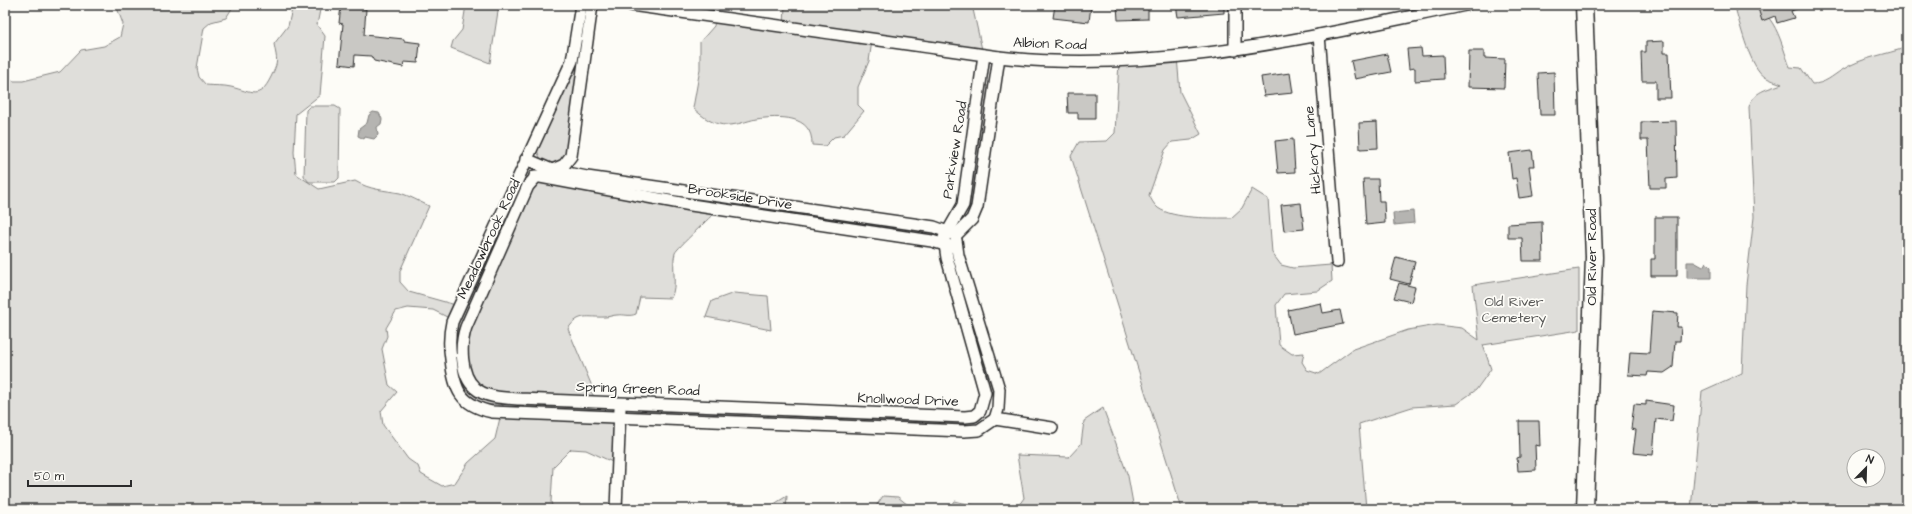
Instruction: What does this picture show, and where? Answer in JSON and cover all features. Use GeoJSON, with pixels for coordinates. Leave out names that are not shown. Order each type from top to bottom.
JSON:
{"type":"FeatureCollection","features":[{"type":"Feature","properties":{"kind":"main road","name":"Old River Road"},"geometry":{"type":"LineString","coordinates":[[1584,5],[1594,257],[1586,509]]}},
{"type":"Feature","properties":{"kind":"street","name":"Meadowbrook Road"},"geometry":{"type":"LineString","coordinates":[[580,5],[572,61],[454,318],[449,334],[453,376],[456,388],[462,397],[482,409],[504,412],[620,417]]}},
{"type":"Feature","properties":{"kind":"street","name":"Meadowbrook Road"},"geometry":{"type":"LineString","coordinates":[[504,398],[487,395],[475,388],[469,380],[462,355],[462,339],[528,186],[536,177],[564,165],[571,156],[592,5]]}},
{"type":"Feature","properties":{"kind":"street","name":"Albion Road"},"geometry":{"type":"LineString","coordinates":[[631,5],[999,57],[1025,60],[1102,61],[1235,50],[1319,36],[1466,5]]}},
{"type":"Feature","properties":{"kind":"street"},"geometry":{"type":"LineString","coordinates":[[1235,5],[1235,50]]}},
{"type":"Feature","properties":{"kind":"street","name":"Hickory Lane"},"geometry":{"type":"LineString","coordinates":[[1319,36],[1337,262]]}},
{"type":"Feature","properties":{"kind":"street","name":"Parkview Road"},"geometry":{"type":"LineString","coordinates":[[951,233],[963,205],[984,54]]}},
{"type":"Feature","properties":{"kind":"street","name":"Parkview Road"},"geometry":{"type":"LineString","coordinates":[[951,233],[972,219],[977,207],[999,57]]}},
{"type":"Feature","properties":{"kind":"street","name":"Brookside Drive"},"geometry":{"type":"LineString","coordinates":[[526,159],[552,170],[587,177],[934,227],[951,233]]}},
{"type":"Feature","properties":{"kind":"street","name":"Brookside Drive"},"geometry":{"type":"LineString","coordinates":[[521,171],[536,177],[691,205],[932,240],[950,246]]}},
{"type":"Feature","properties":{"kind":"street","name":"Knollwood Drive"},"geometry":{"type":"LineString","coordinates":[[757,409],[965,417],[974,416],[980,412],[985,393],[950,246],[951,233]]}},
{"type":"Feature","properties":{"kind":"street","name":"Knollwood Drive"},"geometry":{"type":"LineString","coordinates":[[950,246],[999,389],[998,409],[995,419]]}},
{"type":"Feature","properties":{"kind":"street"},"geometry":{"type":"LineString","coordinates":[[504,398],[504,412]]}},
{"type":"Feature","properties":{"kind":"street","name":"Spring Green Road"},"geometry":{"type":"LineString","coordinates":[[504,398],[757,409]]}},
{"type":"Feature","properties":{"kind":"street"},"geometry":{"type":"LineString","coordinates":[[616,509],[621,403]]}},
{"type":"Feature","properties":{"kind":"street"},"geometry":{"type":"LineString","coordinates":[[757,409],[757,423]]}},
{"type":"Feature","properties":{"kind":"street","name":"Spring Green Road"},"geometry":{"type":"LineString","coordinates":[[620,417],[964,431],[979,430],[995,419]]}},
{"type":"Feature","properties":{"kind":"street"},"geometry":{"type":"LineString","coordinates":[[995,419],[1052,428]]}},
{"type":"Feature","properties":{"kind":"green space"},"geometry":{"type":"Polygon","coordinates":[[[116,5],[234,5],[226,18],[211,22],[204,28],[197,68],[199,77],[206,85],[228,86],[254,93],[259,92],[267,85],[274,72],[277,61],[274,44],[288,26],[293,5],[321,5],[317,25],[325,36],[320,95],[296,114],[294,152],[296,174],[319,189],[355,181],[372,188],[404,194],[429,206],[400,271],[400,282],[409,292],[463,307],[525,167],[796,208],[795,221],[718,209],[675,253],[674,287],[671,298],[640,297],[636,314],[606,317],[584,317],[576,320],[572,324],[568,329],[591,384],[590,391],[599,402],[623,407],[619,465],[586,450],[571,449],[553,467],[551,502],[553,509],[5,509],[5,77],[14,81],[23,81],[60,72],[81,50],[104,46],[120,37],[123,24],[116,5]],[[408,308],[396,311],[386,328],[387,336],[382,349],[389,385],[397,392],[381,411],[383,425],[408,459],[418,466],[421,474],[442,486],[455,483],[468,463],[495,439],[503,405],[479,402],[463,387],[458,377],[454,355],[457,322],[433,310],[408,308]]]}},
{"type":"Feature","properties":{"kind":"green space"},"geometry":{"type":"Polygon","coordinates":[[[466,5],[499,5],[490,63],[451,48],[453,41],[462,30],[466,5]]]}},
{"type":"Feature","properties":{"kind":"green space"},"geometry":{"type":"Polygon","coordinates":[[[785,5],[972,5],[983,54],[872,41],[869,61],[858,87],[858,105],[864,111],[844,135],[834,137],[825,146],[812,145],[811,135],[807,127],[801,122],[793,119],[775,117],[756,119],[738,124],[723,125],[713,122],[701,115],[693,108],[700,69],[700,42],[714,26],[715,20],[784,26],[785,5]]]}},
{"type":"Feature","properties":{"kind":"green space"},"geometry":{"type":"Polygon","coordinates":[[[1746,5],[1756,8],[1764,13],[1770,20],[1776,28],[1790,67],[1801,68],[1812,84],[1825,81],[1858,62],[1907,47],[1907,509],[1691,509],[1702,391],[1742,373],[1746,285],[1754,217],[1749,107],[1754,97],[1762,91],[1782,84],[1765,77],[1760,72],[1755,65],[1743,37],[1736,11],[1746,5]]]}},
{"type":"Feature","properties":{"kind":"green space"},"geometry":{"type":"Polygon","coordinates":[[[577,37],[588,38],[571,156],[560,166],[547,163],[541,159],[537,147],[577,37]]]}},
{"type":"Feature","properties":{"kind":"green space","name":"Old River Cemetery"},"geometry":{"type":"Polygon","coordinates":[[[1177,57],[1180,92],[1201,134],[1191,140],[1172,142],[1165,150],[1149,195],[1154,204],[1165,212],[1193,217],[1231,218],[1242,208],[1252,189],[1268,199],[1272,253],[1281,265],[1293,268],[1331,265],[1332,281],[1317,291],[1284,294],[1276,305],[1279,345],[1292,354],[1304,353],[1302,362],[1307,370],[1319,374],[1353,349],[1408,330],[1437,325],[1462,328],[1479,340],[1473,285],[1579,269],[1579,330],[1483,345],[1491,369],[1476,390],[1456,404],[1412,407],[1359,424],[1366,509],[1182,509],[1071,156],[1079,142],[1107,141],[1115,133],[1119,61],[1177,57]]]}},
{"type":"Feature","properties":{"kind":"green space"},"geometry":{"type":"Polygon","coordinates":[[[980,85],[995,87],[977,207],[963,205],[980,85]]]}},
{"type":"Feature","properties":{"kind":"green space"},"geometry":{"type":"Polygon","coordinates":[[[310,106],[335,106],[340,109],[339,178],[335,182],[309,182],[304,176],[306,110],[310,106]]]}},
{"type":"Feature","properties":{"kind":"green space"},"geometry":{"type":"Polygon","coordinates":[[[815,211],[934,227],[932,241],[813,224],[815,211]]]}},
{"type":"Feature","properties":{"kind":"green space"},"geometry":{"type":"Polygon","coordinates":[[[958,255],[999,389],[985,393],[947,258],[958,255]]]}},
{"type":"Feature","properties":{"kind":"green space"},"geometry":{"type":"Polygon","coordinates":[[[734,293],[768,296],[771,330],[706,317],[712,301],[734,293]]]}},
{"type":"Feature","properties":{"kind":"green space"},"geometry":{"type":"Polygon","coordinates":[[[641,404],[752,409],[751,423],[641,418],[641,404]]]}},
{"type":"Feature","properties":{"kind":"green space"},"geometry":{"type":"Polygon","coordinates":[[[1103,408],[1128,476],[1134,509],[1016,509],[1024,498],[1017,455],[1069,457],[1081,444],[1084,421],[1103,408]]]}},
{"type":"Feature","properties":{"kind":"green space"},"geometry":{"type":"Polygon","coordinates":[[[768,410],[965,417],[964,431],[768,423],[768,410]]]}},
{"type":"Feature","properties":{"kind":"green space"},"geometry":{"type":"Polygon","coordinates":[[[787,496],[786,509],[766,509],[787,496]]]}},
{"type":"Feature","properties":{"kind":"green space"},"geometry":{"type":"Polygon","coordinates":[[[883,496],[898,497],[913,509],[874,509],[883,496]]]}},
{"type":"Feature","properties":{"kind":"green space"},"geometry":{"type":"Polygon","coordinates":[[[955,501],[979,506],[987,509],[949,509],[955,501]]]}},
{"type":"Feature","properties":{"kind":"shaded area"},"geometry":{"type":"Polygon","coordinates":[[[373,112],[379,113],[382,119],[381,124],[377,127],[378,135],[374,139],[365,137],[364,139],[358,136],[359,129],[367,123],[369,115],[373,112]]]}},
{"type":"Feature","properties":{"kind":"shaded area"},"geometry":{"type":"Polygon","coordinates":[[[1413,211],[1414,223],[1394,225],[1393,213],[1413,211]]]}},
{"type":"Feature","properties":{"kind":"shaded area"},"geometry":{"type":"Polygon","coordinates":[[[1687,262],[1694,262],[1703,267],[1706,262],[1711,267],[1711,278],[1687,278],[1687,262]]]}},
{"type":"Feature","properties":{"kind":"building"},"geometry":{"type":"Polygon","coordinates":[[[1055,5],[1091,5],[1089,22],[1053,18],[1055,5]]]}},
{"type":"Feature","properties":{"kind":"building"},"geometry":{"type":"Polygon","coordinates":[[[1117,5],[1148,5],[1148,19],[1118,20],[1117,5]]]}},
{"type":"Feature","properties":{"kind":"building"},"geometry":{"type":"Polygon","coordinates":[[[1176,5],[1224,5],[1224,13],[1178,17],[1176,5]]]}},
{"type":"Feature","properties":{"kind":"building"},"geometry":{"type":"Polygon","coordinates":[[[1757,5],[1802,5],[1802,7],[1791,11],[1794,18],[1777,23],[1775,16],[1762,21],[1757,5]]]}},
{"type":"Feature","properties":{"kind":"building"},"geometry":{"type":"Polygon","coordinates":[[[341,6],[366,9],[364,35],[404,39],[404,41],[420,43],[418,63],[404,62],[403,67],[374,61],[371,56],[355,55],[354,66],[339,64],[343,24],[339,23],[341,6]]]}},
{"type":"Feature","properties":{"kind":"building"},"geometry":{"type":"Polygon","coordinates":[[[1664,41],[1664,53],[1669,53],[1671,98],[1656,98],[1656,81],[1642,81],[1641,52],[1646,52],[1646,42],[1664,41]]]}},
{"type":"Feature","properties":{"kind":"building"},"geometry":{"type":"Polygon","coordinates":[[[1421,48],[1422,56],[1443,55],[1444,79],[1415,81],[1415,68],[1409,69],[1407,49],[1421,48]]]}},
{"type":"Feature","properties":{"kind":"building"},"geometry":{"type":"Polygon","coordinates":[[[1469,51],[1484,51],[1484,58],[1505,59],[1504,88],[1468,87],[1469,51]]]}},
{"type":"Feature","properties":{"kind":"building"},"geometry":{"type":"Polygon","coordinates":[[[1387,54],[1391,72],[1355,79],[1351,61],[1387,54]]]}},
{"type":"Feature","properties":{"kind":"building"},"geometry":{"type":"Polygon","coordinates":[[[1554,72],[1555,115],[1540,115],[1538,73],[1554,72]]]}},
{"type":"Feature","properties":{"kind":"building"},"geometry":{"type":"Polygon","coordinates":[[[1290,73],[1293,93],[1264,96],[1261,77],[1290,73]]]}},
{"type":"Feature","properties":{"kind":"building"},"geometry":{"type":"Polygon","coordinates":[[[1067,93],[1095,93],[1095,119],[1078,119],[1078,113],[1068,113],[1067,93]]]}},
{"type":"Feature","properties":{"kind":"building"},"geometry":{"type":"Polygon","coordinates":[[[1676,121],[1677,178],[1666,179],[1666,188],[1650,188],[1648,140],[1641,140],[1641,122],[1676,121]]]}},
{"type":"Feature","properties":{"kind":"building"},"geometry":{"type":"Polygon","coordinates":[[[1377,122],[1378,148],[1360,149],[1359,123],[1377,122]]]}},
{"type":"Feature","properties":{"kind":"building"},"geometry":{"type":"Polygon","coordinates":[[[1293,139],[1295,172],[1278,173],[1275,141],[1293,139]]]}},
{"type":"Feature","properties":{"kind":"building"},"geometry":{"type":"Polygon","coordinates":[[[1532,150],[1534,166],[1529,166],[1533,196],[1519,198],[1516,178],[1512,179],[1509,153],[1532,150]]]}},
{"type":"Feature","properties":{"kind":"building"},"geometry":{"type":"Polygon","coordinates":[[[1363,179],[1378,179],[1379,201],[1384,201],[1385,223],[1366,225],[1363,179]]]}},
{"type":"Feature","properties":{"kind":"building"},"geometry":{"type":"Polygon","coordinates":[[[1301,203],[1304,229],[1284,231],[1281,205],[1301,203]]]}},
{"type":"Feature","properties":{"kind":"building"},"geometry":{"type":"Polygon","coordinates":[[[1655,217],[1677,217],[1677,276],[1651,276],[1651,259],[1655,259],[1655,217]]]}},
{"type":"Feature","properties":{"kind":"building"},"geometry":{"type":"Polygon","coordinates":[[[1542,222],[1543,261],[1523,261],[1522,238],[1508,238],[1508,224],[1542,222]]]}},
{"type":"Feature","properties":{"kind":"building"},"geometry":{"type":"Polygon","coordinates":[[[1396,257],[1415,262],[1409,284],[1390,279],[1396,257]]]}},
{"type":"Feature","properties":{"kind":"building"},"geometry":{"type":"Polygon","coordinates":[[[1399,283],[1415,287],[1411,302],[1394,298],[1399,283]]]}},
{"type":"Feature","properties":{"kind":"building"},"geometry":{"type":"Polygon","coordinates":[[[1321,303],[1323,313],[1340,310],[1343,324],[1293,334],[1288,310],[1321,303]]]}},
{"type":"Feature","properties":{"kind":"building"},"geometry":{"type":"Polygon","coordinates":[[[1652,311],[1678,313],[1677,327],[1681,327],[1680,341],[1675,341],[1673,367],[1664,373],[1648,372],[1647,376],[1628,375],[1630,352],[1649,353],[1652,311]]]}},
{"type":"Feature","properties":{"kind":"building"},"geometry":{"type":"Polygon","coordinates":[[[1646,401],[1674,405],[1672,421],[1656,419],[1653,455],[1633,453],[1636,430],[1631,429],[1634,404],[1646,405],[1646,401]]]}},
{"type":"Feature","properties":{"kind":"building"},"geometry":{"type":"Polygon","coordinates":[[[1519,421],[1539,421],[1540,446],[1535,445],[1536,470],[1518,471],[1517,458],[1520,457],[1519,421]]]}}]}
